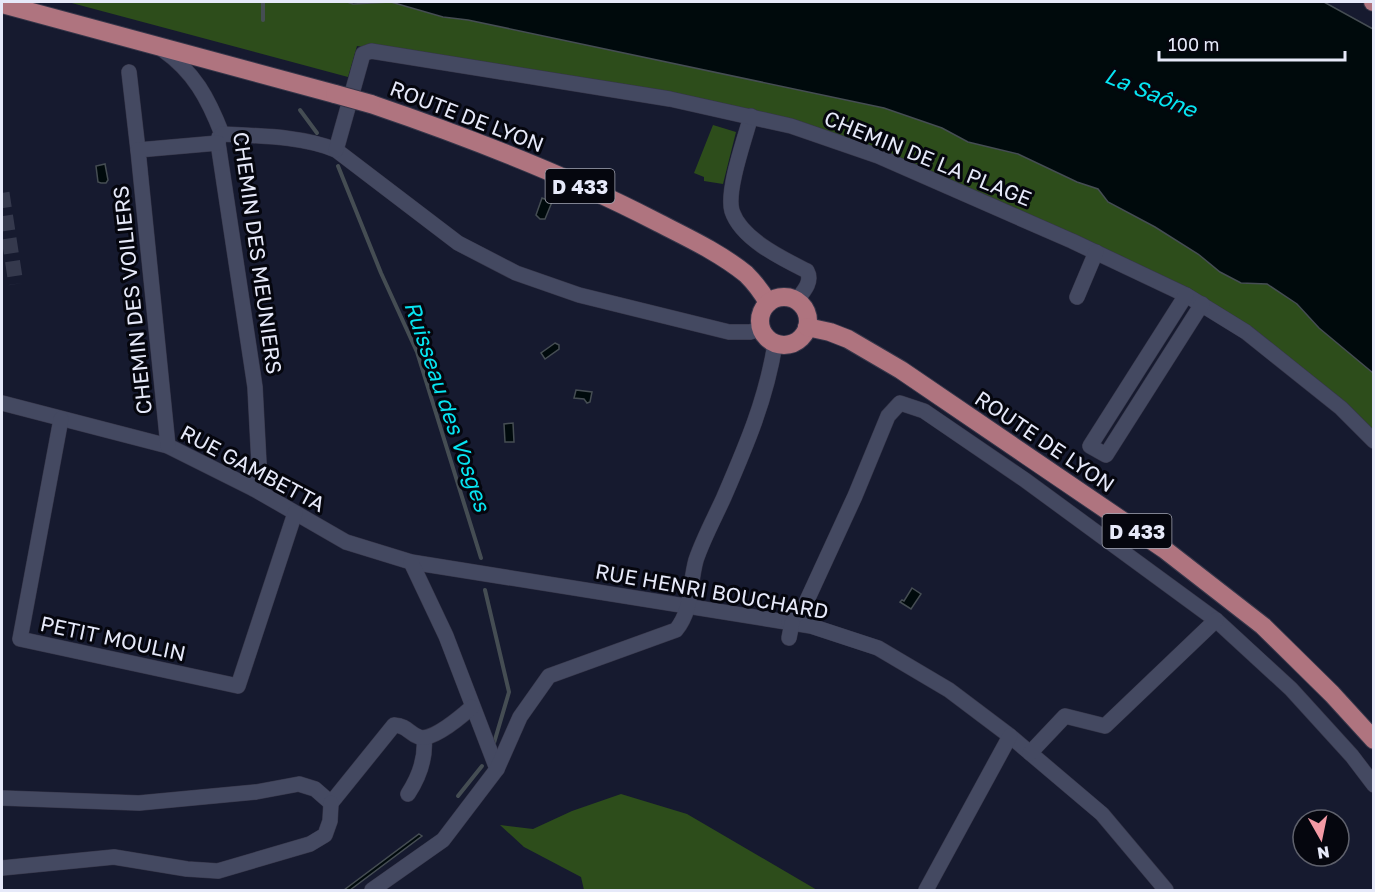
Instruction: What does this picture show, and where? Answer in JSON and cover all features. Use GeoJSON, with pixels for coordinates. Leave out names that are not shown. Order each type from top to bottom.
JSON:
{"type":"FeatureCollection","features":[{"type":"Feature","properties":{"kind":"main road","name":"D 433"},"geometry":{"type":"LineString","coordinates":[[2,4],[157,45]]}},
{"type":"Feature","properties":{"kind":"main road","name":"ROUTE DE LYON"},"geometry":{"type":"LineString","coordinates":[[157,45],[371,104],[430,124],[531,164],[631,209],[723,258],[758,286],[768,303]]}},
{"type":"Feature","properties":{"kind":"main road"},"geometry":{"type":"LineString","coordinates":[[780,297],[796,301],[806,312],[807,327],[798,340],[791,344],[775,344],[764,335],[760,315],[768,303],[780,297]]}},
{"type":"Feature","properties":{"kind":"main road","name":"ROUTE DE LYON"},"geometry":{"type":"LineString","coordinates":[[807,327],[848,339],[892,365],[1164,549],[1263,626],[1332,694],[1374,740]]}},
{"type":"Feature","properties":{"kind":"street","name":"CHEMIN DES MEUNIERS"},"geometry":{"type":"LineString","coordinates":[[157,45],[181,63],[198,83],[220,138],[255,387],[260,464],[254,489]]}},
{"type":"Feature","properties":{"kind":"street","name":"CHEMIN DE LA PLAGE"},"geometry":{"type":"LineString","coordinates":[[336,150],[363,54],[371,51],[670,99],[791,126],[878,156],[1096,252],[1186,295],[1246,332],[1341,408],[1374,441]]}},
{"type":"Feature","properties":{"kind":"street","name":"CHEMIN DES VOILIERS"},"geometry":{"type":"LineString","coordinates":[[129,72],[168,446]]}},
{"type":"Feature","properties":{"kind":"street"},"geometry":{"type":"LineString","coordinates":[[751,116],[732,190],[732,210],[742,228],[760,244],[807,271],[810,276],[809,281],[796,301]]}},
{"type":"Feature","properties":{"kind":"street"},"geometry":{"type":"LineString","coordinates":[[138,150],[220,138],[304,141],[319,144],[336,150],[458,243],[516,273],[579,295],[729,332],[750,332],[761,329]]}},
{"type":"Feature","properties":{"kind":"street"},"geometry":{"type":"LineString","coordinates":[[1077,297],[1096,252]]}},
{"type":"Feature","properties":{"kind":"street"},"geometry":{"type":"LineString","coordinates":[[1186,295],[1090,446],[1106,455],[1202,304]]}},
{"type":"Feature","properties":{"kind":"street"},"geometry":{"type":"LineString","coordinates":[[372,891],[442,840],[497,769],[520,717],[549,676],[676,630],[689,606],[697,559],[752,432],[769,377],[775,344]]}},
{"type":"Feature","properties":{"kind":"street","name":"RUE GAMBETTA"},"geometry":{"type":"LineString","coordinates":[[2,403],[168,446],[254,489],[346,542],[411,562]]}},
{"type":"Feature","properties":{"kind":"street"},"geometry":{"type":"LineString","coordinates":[[790,627],[803,609],[855,496],[888,416],[900,403],[924,411],[1025,480],[1216,620],[1291,689],[1352,756],[1374,785]]}},
{"type":"Feature","properties":{"kind":"street","name":"PETIT MOULIN"},"geometry":{"type":"LineString","coordinates":[[61,419],[20,639],[238,686],[295,513]]}},
{"type":"Feature","properties":{"kind":"street"},"geometry":{"type":"LineString","coordinates":[[411,562],[446,636],[497,769]]}},
{"type":"Feature","properties":{"kind":"street","name":"RUE HENRI BOUCHARD"},"geometry":{"type":"LineString","coordinates":[[411,562],[689,606],[790,627],[811,626],[878,648],[949,690],[1010,736],[1102,814],[1166,891]]}},
{"type":"Feature","properties":{"kind":"street"},"geometry":{"type":"LineString","coordinates":[[1030,753],[1065,716],[1105,726],[1216,620]]}},
{"type":"Feature","properties":{"kind":"street"},"geometry":{"type":"LineString","coordinates":[[2,868],[114,857],[187,869],[218,871],[310,844],[325,835],[330,821],[330,803],[394,725],[403,726],[424,738],[450,725],[472,707]]}},
{"type":"Feature","properties":{"kind":"street"},"geometry":{"type":"LineString","coordinates":[[926,891],[1010,736]]}},
{"type":"Feature","properties":{"kind":"street"},"geometry":{"type":"LineString","coordinates":[[408,794],[418,778],[425,748],[424,738]]}},
{"type":"Feature","properties":{"kind":"street"},"geometry":{"type":"LineString","coordinates":[[2,798],[139,803],[256,792],[299,784],[315,789],[330,803]]}},
{"type":"Feature","properties":{"kind":"green space"},"geometry":{"type":"Polygon","coordinates":[[[68,2],[391,2],[443,17],[468,20],[884,108],[942,128],[968,142],[1020,155],[1077,182],[1098,189],[1108,202],[1155,227],[1198,254],[1220,272],[1241,283],[1267,284],[1297,304],[1319,328],[1373,373],[1373,438],[1249,331],[845,140],[647,92],[357,46],[348,77],[68,2]]]}},
{"type":"Feature","properties":{"kind":"green space"},"geometry":{"type":"Polygon","coordinates":[[[713,125],[736,132],[723,184],[704,181],[704,177],[694,173],[713,125]]]}},
{"type":"Feature","properties":{"kind":"green space"},"geometry":{"type":"Polygon","coordinates":[[[621,794],[687,814],[817,890],[584,890],[581,877],[524,847],[500,825],[533,829],[572,811],[621,794]]]}},
{"type":"Feature","properties":{"kind":"water"},"geometry":{"type":"Polygon","coordinates":[[[347,2],[391,2],[353,4],[347,2]]]}},
{"type":"Feature","properties":{"kind":"water","name":"La Saône"},"geometry":{"type":"Polygon","coordinates":[[[391,2],[1324,2],[1373,29],[1373,373],[1319,328],[1297,304],[1267,284],[1241,283],[1220,272],[1198,254],[1155,227],[1108,202],[1098,189],[1077,182],[1018,154],[968,142],[942,128],[884,108],[468,20],[443,17],[391,2]]]}},
{"type":"Feature","properties":{"kind":"water"},"geometry":{"type":"Polygon","coordinates":[[[105,164],[108,180],[106,183],[101,183],[98,182],[96,166],[105,164]]]}},
{"type":"Feature","properties":{"kind":"water"},"geometry":{"type":"Polygon","coordinates":[[[542,198],[552,202],[545,219],[540,219],[536,215],[542,198]]]}},
{"type":"Feature","properties":{"kind":"water"},"geometry":{"type":"Polygon","coordinates":[[[555,343],[559,345],[559,349],[545,359],[541,353],[555,343]]]}},
{"type":"Feature","properties":{"kind":"water"},"geometry":{"type":"Polygon","coordinates":[[[576,390],[592,392],[590,402],[574,398],[576,390]]]}},
{"type":"Feature","properties":{"kind":"water"},"geometry":{"type":"Polygon","coordinates":[[[513,423],[514,442],[505,442],[504,424],[513,423]]]}},
{"type":"Feature","properties":{"kind":"water"},"geometry":{"type":"Polygon","coordinates":[[[912,588],[921,594],[911,609],[900,602],[904,601],[912,588]]]}},
{"type":"Feature","properties":{"kind":"water"},"geometry":{"type":"Polygon","coordinates":[[[419,834],[422,836],[350,890],[344,890],[419,834]]]}},
{"type":"Feature","properties":{"kind":"waterway","name":"Ruisseau des Vosges"},"geometry":{"type":"LineString","coordinates":[[263,2],[263,20]]}},
{"type":"Feature","properties":{"kind":"waterway","name":"Ruisseau des Vosges"},"geometry":{"type":"LineString","coordinates":[[300,110],[317,133]]}},
{"type":"Feature","properties":{"kind":"waterway","name":"Ruisseau des Vosges"},"geometry":{"type":"LineString","coordinates":[[338,166],[381,273],[417,352],[481,558]]}},
{"type":"Feature","properties":{"kind":"waterway","name":"Ruisseau des Vosges"},"geometry":{"type":"LineString","coordinates":[[485,590],[509,692],[494,743]]}},
{"type":"Feature","properties":{"kind":"waterway","name":"Ruisseau des Vosges"},"geometry":{"type":"LineString","coordinates":[[458,796],[482,766]]}},
{"type":"Feature","properties":{"kind":"tunnel"},"geometry":{"type":"LineString","coordinates":[[2,193],[16,284]]}}]}
